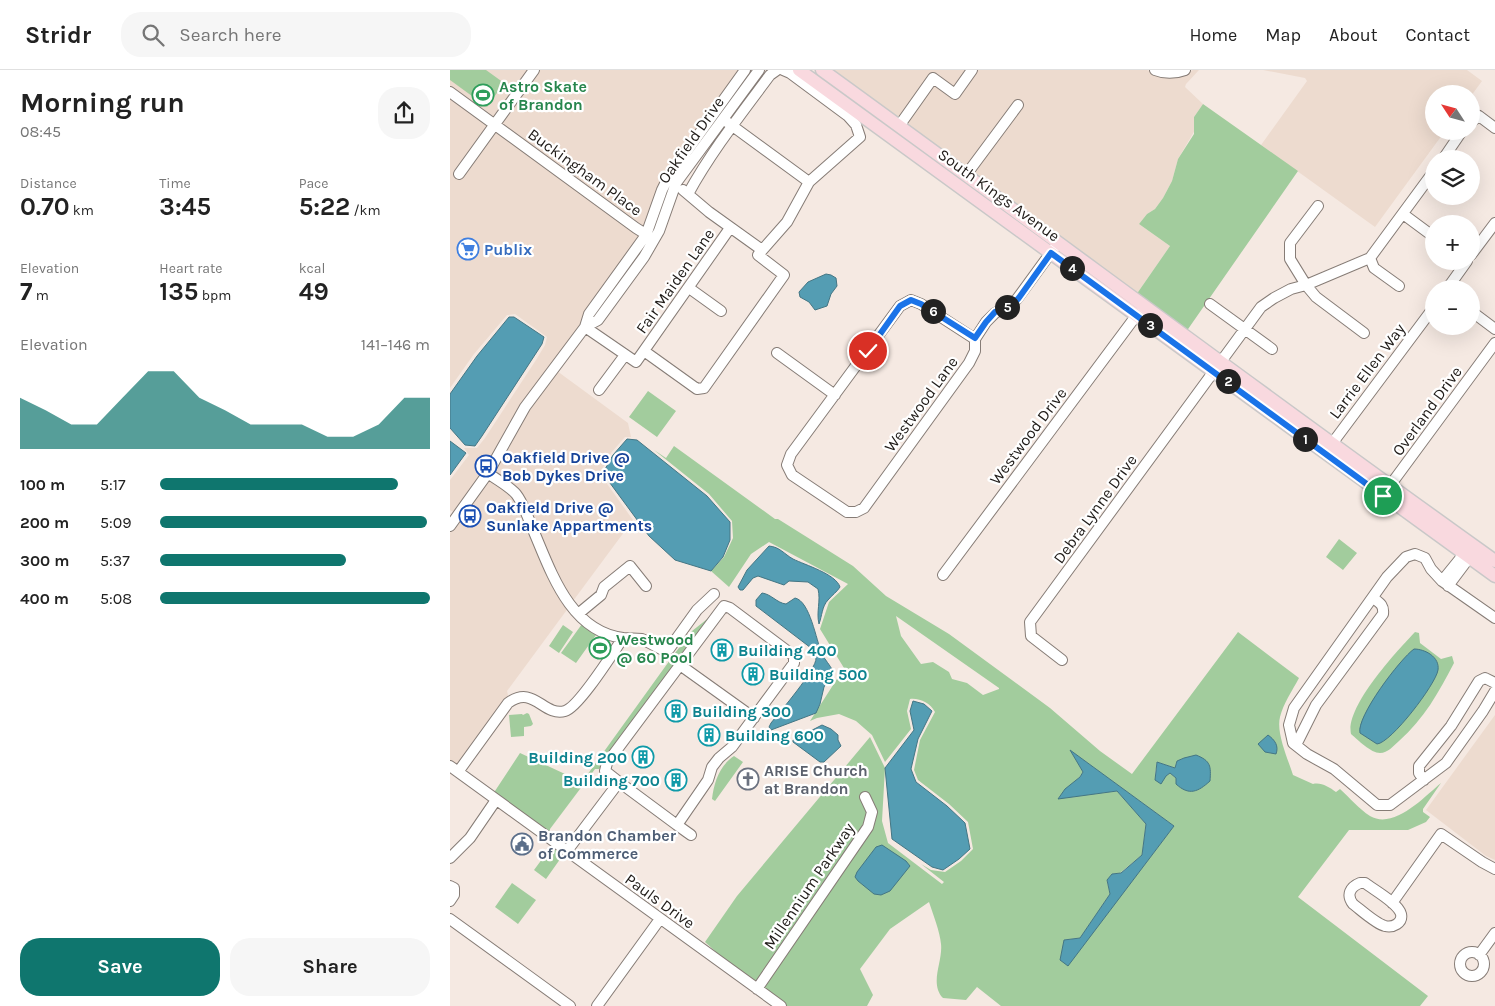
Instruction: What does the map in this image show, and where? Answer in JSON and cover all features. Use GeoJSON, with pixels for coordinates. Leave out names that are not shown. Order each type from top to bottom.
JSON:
{"type":"FeatureCollection","features":[{"type":"Feature","properties":{"kind":"main road","name":"South Kings Avenue"},"geometry":{"type":"LineString","coordinates":[[800,70],[1142,311],[1387,491],[1468,552],[1495,576]]}},
{"type":"Feature","properties":{"kind":"main road","name":"South Kings Avenue"},"geometry":{"type":"LineString","coordinates":[[822,70],[966,175],[1055,248]]}},
{"type":"Feature","properties":{"kind":"main road"},"geometry":{"type":"LineString","coordinates":[[810,78],[850,100],[871,116],[878,118],[885,116]]}},
{"type":"Feature","properties":{"kind":"main road","name":"South Kings Avenue"},"geometry":{"type":"LineString","coordinates":[[1468,552],[1495,561]]}},
{"type":"Feature","properties":{"kind":"street"},"geometry":{"type":"LineString","coordinates":[[459,174],[534,70]]}},
{"type":"Feature","properties":{"kind":"street","name":"Oakfield Drive"},"geometry":{"type":"LineString","coordinates":[[673,180],[745,70]]}},
{"type":"Feature","properties":{"kind":"street","name":"Oakfield Drive"},"geometry":{"type":"LineString","coordinates":[[450,526],[488,473],[525,407],[585,327],[598,320],[644,257],[651,237],[662,190],[728,122],[759,70]]}},
{"type":"Feature","properties":{"kind":"street"},"geometry":{"type":"LineString","coordinates":[[688,194],[728,122],[777,70]]}},
{"type":"Feature","properties":{"kind":"street"},"geometry":{"type":"LineString","coordinates":[[585,327],[636,362],[644,351],[697,389],[704,388],[784,275],[758,255],[787,222],[809,182],[860,137],[856,125],[848,116],[790,73],[783,70]]}},
{"type":"Feature","properties":{"kind":"street"},"geometry":{"type":"LineString","coordinates":[[899,126],[933,78],[955,94],[972,70]]}},
{"type":"Feature","properties":{"kind":"street"},"geometry":{"type":"LineString","coordinates":[[1155,70],[1162,73],[1176,73],[1185,70]]}},
{"type":"Feature","properties":{"kind":"street","name":"Buckingham Place"},"geometry":{"type":"LineString","coordinates":[[450,92],[651,237]]}},
{"type":"Feature","properties":{"kind":"street"},"geometry":{"type":"LineString","coordinates":[[966,175],[1018,105]]}},
{"type":"Feature","properties":{"kind":"street"},"geometry":{"type":"LineString","coordinates":[[1480,117],[1495,128]]}},
{"type":"Feature","properties":{"kind":"street"},"geometry":{"type":"LineString","coordinates":[[728,122],[809,182]]}},
{"type":"Feature","properties":{"kind":"street"},"geometry":{"type":"LineString","coordinates":[[673,180],[730,228],[762,250]]}},
{"type":"Feature","properties":{"kind":"street"},"geometry":{"type":"LineString","coordinates":[[1398,286],[1374,268],[1370,258],[1425,183]]}},
{"type":"Feature","properties":{"kind":"street"},"geometry":{"type":"LineString","coordinates":[[1318,206],[1290,243],[1290,258],[1306,285],[1316,297],[1364,333]]}},
{"type":"Feature","properties":{"kind":"street"},"geometry":{"type":"LineString","coordinates":[[1403,214],[1425,230]]}},
{"type":"Feature","properties":{"kind":"street"},"geometry":{"type":"LineString","coordinates":[[1480,243],[1495,222]]}},
{"type":"Feature","properties":{"kind":"street","name":"Fair Maiden Lane"},"geometry":{"type":"LineString","coordinates":[[644,351],[730,228]]}},
{"type":"Feature","properties":{"kind":"street","name":"Westwood Lane"},"geometry":{"type":"LineString","coordinates":[[835,396],[791,454],[787,464],[792,475],[847,512],[856,512],[864,508],[969,363],[975,351],[975,338],[986,322],[995,312],[1007,307],[1018,299],[1055,248]]}},
{"type":"Feature","properties":{"kind":"street","name":"Debra Lynne Drive"},"geometry":{"type":"LineString","coordinates":[[1062,660],[1031,636],[1030,622],[1262,308],[1274,298],[1291,289],[1306,285],[1370,258]]}},
{"type":"Feature","properties":{"kind":"street"},"geometry":{"type":"LineString","coordinates":[[689,288],[721,311]]}},
{"type":"Feature","properties":{"kind":"street"},"geometry":{"type":"LineString","coordinates":[[777,353],[835,396],[900,306],[911,300],[921,304],[975,338]]}},
{"type":"Feature","properties":{"kind":"street"},"geometry":{"type":"LineString","coordinates":[[1210,304],[1272,349]]}},
{"type":"Feature","properties":{"kind":"street","name":"Westwood Drive"},"geometry":{"type":"LineString","coordinates":[[943,575],[1127,328],[1142,311]]}},
{"type":"Feature","properties":{"kind":"street"},"geometry":{"type":"LineString","coordinates":[[1480,318],[1495,329]]}},
{"type":"Feature","properties":{"kind":"street","name":"Larrie Ellen Way"},"geometry":{"type":"LineString","coordinates":[[1328,449],[1425,319]]}},
{"type":"Feature","properties":{"kind":"street","name":"Overland Drive"},"geometry":{"type":"LineString","coordinates":[[1387,491],[1495,343]]}},
{"type":"Feature","properties":{"kind":"street"},"geometry":{"type":"LineString","coordinates":[[599,390],[625,355]]}},
{"type":"Feature","properties":{"kind":"street"},"geometry":{"type":"LineString","coordinates":[[488,473],[516,494],[553,577],[578,614],[595,629],[610,636],[642,639],[661,649],[669,649],[697,610],[714,594]]}},
{"type":"Feature","properties":{"kind":"street"},"geometry":{"type":"LineString","coordinates":[[1445,583],[1468,552]]}},
{"type":"Feature","properties":{"kind":"street"},"geometry":{"type":"LineString","coordinates":[[1495,618],[1445,583],[1431,569],[1425,558],[1415,554],[1406,557],[1387,577],[1294,708],[1289,725],[1293,743],[1296,746],[1334,768],[1377,805],[1390,805],[1446,763],[1495,692]]}},
{"type":"Feature","properties":{"kind":"street"},"geometry":{"type":"LineString","coordinates":[[578,614],[601,595],[604,587],[630,566],[646,586]]}},
{"type":"Feature","properties":{"kind":"street"},"geometry":{"type":"LineString","coordinates":[[1296,746],[1316,704],[1383,614],[1384,608],[1382,604],[1373,598]]}},
{"type":"Feature","properties":{"kind":"street"},"geometry":{"type":"LineString","coordinates":[[677,825],[708,780],[712,767],[732,746],[794,663],[794,656],[730,608],[724,606],[607,763],[605,771],[691,836]]}},
{"type":"Feature","properties":{"kind":"street"},"geometry":{"type":"LineString","coordinates":[[454,769],[514,698],[525,697],[536,700],[550,710],[556,712],[566,711],[580,699],[624,638]]}},
{"type":"Feature","properties":{"kind":"street"},"geometry":{"type":"LineString","coordinates":[[680,665],[754,718]]}},
{"type":"Feature","properties":{"kind":"street"},"geometry":{"type":"LineString","coordinates":[[1424,780],[1419,766],[1452,726],[1479,681],[1485,678],[1495,683]]}},
{"type":"Feature","properties":{"kind":"street","name":"Pauls Drive"},"geometry":{"type":"LineString","coordinates":[[454,769],[780,1006]]}},
{"type":"Feature","properties":{"kind":"street"},"geometry":{"type":"LineString","coordinates":[[567,851],[618,782]]}},
{"type":"Feature","properties":{"kind":"street","name":"Millennium Parkway"},"geometry":{"type":"LineString","coordinates":[[756,989],[868,827],[872,812],[865,797]]}},
{"type":"Feature","properties":{"kind":"street"},"geometry":{"type":"LineString","coordinates":[[450,858],[470,838],[496,800]]}},
{"type":"Feature","properties":{"kind":"street"},"geometry":{"type":"LineString","coordinates":[[1392,902],[1441,834],[1495,869]]}},
{"type":"Feature","properties":{"kind":"street"},"geometry":{"type":"LineString","coordinates":[[1365,884],[1392,902],[1401,914],[1401,919],[1393,927],[1387,927],[1353,904],[1349,893],[1356,885],[1365,884]]}},
{"type":"Feature","properties":{"kind":"street"},"geometry":{"type":"LineString","coordinates":[[450,886],[454,888],[454,896],[450,901]]}},
{"type":"Feature","properties":{"kind":"street"},"geometry":{"type":"LineString","coordinates":[[450,919],[570,1006]]}},
{"type":"Feature","properties":{"kind":"street"},"geometry":{"type":"LineString","coordinates":[[596,1006],[660,919]]}},
{"type":"Feature","properties":{"kind":"street"},"geometry":{"type":"LineString","coordinates":[[1479,955],[1495,934]]}},
{"type":"Feature","properties":{"kind":"shaded area"},"geometry":{"type":"Polygon","coordinates":[[[450,70],[529,70],[493,120],[450,88],[450,70]]]}},
{"type":"Feature","properties":{"kind":"shaded area"},"geometry":{"type":"Polygon","coordinates":[[[539,70],[740,70],[674,161],[644,230],[499,124],[539,70]]]}},
{"type":"Feature","properties":{"kind":"shaded area"},"geometry":{"type":"Polygon","coordinates":[[[828,70],[967,70],[954,89],[935,75],[898,122],[828,70]]]}},
{"type":"Feature","properties":{"kind":"shaded area"},"geometry":{"type":"Polygon","coordinates":[[[977,70],[1147,70],[1161,76],[1177,77],[1193,70],[1199,70],[1185,87],[1203,104],[1194,117],[1195,130],[1178,159],[1172,181],[1163,198],[1155,209],[1147,214],[1139,224],[1170,246],[1136,295],[971,175],[1022,104],[1017,100],[965,170],[904,126],[934,83],[953,96],[977,70]]]}},
{"type":"Feature","properties":{"kind":"shaded area"},"geometry":{"type":"Polygon","coordinates":[[[1263,70],[1467,70],[1482,81],[1479,85],[1425,85],[1425,140],[1438,140],[1431,150],[1425,150],[1425,158],[1375,227],[1261,145],[1307,81],[1305,78],[1263,70]]]}},
{"type":"Feature","properties":{"kind":"shaded area"},"geometry":{"type":"Polygon","coordinates":[[[450,96],[489,125],[454,174],[459,178],[495,129],[641,236],[455,513],[450,510],[450,480],[469,455],[464,448],[477,448],[485,438],[536,360],[545,345],[547,337],[515,314],[507,315],[474,354],[450,388],[450,96]]]}},
{"type":"Feature","properties":{"kind":"shaded area"},"geometry":{"type":"Polygon","coordinates":[[[557,371],[628,423],[631,437],[625,437],[611,453],[601,471],[605,481],[633,520],[573,601],[556,576],[526,505],[493,473],[521,420],[557,371]]]}},
{"type":"Feature","properties":{"kind":"shaded area"},"geometry":{"type":"Polygon","coordinates":[[[489,478],[513,496],[569,607],[507,691],[508,695],[456,767],[450,762],[450,533],[489,478]]]}},
{"type":"Feature","properties":{"kind":"shaded area"},"geometry":{"type":"Polygon","coordinates":[[[1495,715],[1495,860],[1486,856],[1426,810],[1495,715]]]}},
{"type":"Feature","properties":{"kind":"green space","name":"Astro Skate of Brandon"},"geometry":{"type":"Polygon","coordinates":[[[450,70],[486,70],[504,83],[487,107],[450,80],[450,70]]]}},
{"type":"Feature","properties":{"kind":"green space"},"geometry":{"type":"Polygon","coordinates":[[[1203,104],[1298,171],[1186,332],[1136,295],[1170,246],[1139,224],[1147,214],[1155,209],[1163,198],[1172,181],[1178,159],[1194,134],[1194,117],[1203,104]]]}},
{"type":"Feature","properties":{"kind":"green space"},"geometry":{"type":"Polygon","coordinates":[[[648,391],[676,411],[657,437],[629,417],[648,391]]]}},
{"type":"Feature","properties":{"kind":"green space"},"geometry":{"type":"Polygon","coordinates":[[[674,446],[775,519],[778,519],[853,566],[886,596],[949,634],[1050,708],[1100,751],[1132,774],[1238,632],[1299,678],[1283,707],[1279,723],[1283,746],[1293,775],[1313,784],[1325,785],[1336,792],[1340,789],[1358,807],[1370,816],[1379,819],[1389,819],[1408,810],[1441,783],[1423,809],[1423,812],[1430,817],[1426,822],[1408,830],[1349,830],[1298,897],[1428,996],[1420,1006],[1001,1006],[977,987],[966,1000],[943,998],[937,986],[941,951],[940,939],[929,902],[890,929],[860,969],[873,995],[867,1006],[783,1006],[757,989],[705,942],[737,896],[870,737],[885,768],[882,821],[888,843],[942,884],[944,882],[921,864],[931,870],[945,872],[961,861],[973,849],[968,822],[949,804],[918,780],[914,770],[920,740],[935,712],[928,704],[917,699],[910,699],[907,711],[911,729],[885,762],[872,735],[856,721],[839,714],[810,721],[844,668],[820,629],[829,602],[848,584],[769,542],[751,554],[729,587],[711,571],[724,557],[733,538],[732,521],[709,494],[654,450],[666,458],[674,446]],[[896,616],[901,636],[921,664],[933,662],[949,672],[952,679],[967,683],[983,695],[999,689],[999,688],[896,616]],[[1071,751],[1083,772],[1059,798],[1117,791],[1146,824],[1142,855],[1120,873],[1112,874],[1107,881],[1110,894],[1080,938],[1064,940],[1068,965],[1174,826],[1071,751]],[[1184,758],[1177,761],[1175,768],[1157,762],[1155,775],[1166,776],[1170,773],[1176,778],[1184,758]]]}},
{"type":"Feature","properties":{"kind":"green space"},"geometry":{"type":"Polygon","coordinates":[[[1339,539],[1357,553],[1343,570],[1326,557],[1339,539]]]}},
{"type":"Feature","properties":{"kind":"green space"},"geometry":{"type":"Polygon","coordinates":[[[711,616],[599,769],[595,769],[550,829],[550,833],[493,794],[520,753],[565,774],[578,783],[582,782],[692,631],[711,616]]]}},
{"type":"Feature","properties":{"kind":"green space"},"geometry":{"type":"Polygon","coordinates":[[[582,624],[596,635],[576,663],[561,653],[582,624]]]}},
{"type":"Feature","properties":{"kind":"green space"},"geometry":{"type":"Polygon","coordinates":[[[563,625],[573,632],[559,653],[549,646],[563,625]]]}},
{"type":"Feature","properties":{"kind":"green space"},"geometry":{"type":"Polygon","coordinates":[[[1415,632],[1419,633],[1420,643],[1441,659],[1452,656],[1454,663],[1437,695],[1408,733],[1386,752],[1373,751],[1351,734],[1351,723],[1356,709],[1374,680],[1415,632]]]}},
{"type":"Feature","properties":{"kind":"green space"},"geometry":{"type":"Polygon","coordinates":[[[527,713],[533,724],[524,727],[524,736],[511,737],[509,715],[523,715],[527,713]]]}},
{"type":"Feature","properties":{"kind":"green space"},"geometry":{"type":"Polygon","coordinates":[[[734,756],[743,762],[715,801],[712,799],[718,775],[734,756]]]}},
{"type":"Feature","properties":{"kind":"green space"},"geometry":{"type":"Polygon","coordinates":[[[551,847],[563,855],[546,879],[534,870],[551,847]]]}},
{"type":"Feature","properties":{"kind":"green space"},"geometry":{"type":"Polygon","coordinates":[[[512,883],[536,900],[518,924],[495,907],[512,883]]]}},
{"type":"Feature","properties":{"kind":"water"},"geometry":{"type":"Polygon","coordinates":[[[826,274],[836,278],[837,286],[831,294],[827,306],[815,310],[809,302],[800,297],[799,292],[808,282],[826,274]]]}},
{"type":"Feature","properties":{"kind":"water"},"geometry":{"type":"Polygon","coordinates":[[[509,317],[514,317],[544,337],[542,344],[475,446],[465,445],[450,428],[450,394],[477,356],[509,317]]]}},
{"type":"Feature","properties":{"kind":"water"},"geometry":{"type":"Polygon","coordinates":[[[627,439],[637,440],[707,496],[730,522],[730,540],[723,557],[711,571],[675,560],[649,536],[607,479],[604,471],[613,455],[627,439]]]}},
{"type":"Feature","properties":{"kind":"water"},"geometry":{"type":"Polygon","coordinates":[[[450,441],[466,453],[450,475],[450,441]]]}},
{"type":"Feature","properties":{"kind":"water"},"geometry":{"type":"Polygon","coordinates":[[[769,546],[782,551],[793,559],[820,570],[837,582],[840,587],[826,602],[819,624],[818,589],[808,582],[789,581],[784,585],[758,576],[753,578],[743,590],[740,590],[738,587],[747,570],[769,546]]]}},
{"type":"Feature","properties":{"kind":"water"},"geometry":{"type":"Polygon","coordinates":[[[762,593],[786,604],[795,598],[805,606],[822,654],[833,671],[824,687],[816,713],[771,730],[769,727],[771,723],[811,671],[816,658],[811,648],[756,606],[756,600],[762,593]]]}},
{"type":"Feature","properties":{"kind":"water"},"geometry":{"type":"Polygon","coordinates":[[[1414,649],[1423,650],[1431,655],[1437,661],[1438,670],[1430,687],[1412,712],[1392,734],[1377,744],[1360,733],[1361,725],[1380,689],[1399,664],[1414,649]]]}},
{"type":"Feature","properties":{"kind":"water"},"geometry":{"type":"Polygon","coordinates":[[[913,701],[924,704],[932,711],[918,739],[911,769],[916,782],[965,823],[970,849],[943,870],[932,867],[892,839],[885,768],[914,730],[910,711],[913,701]]]}},
{"type":"Feature","properties":{"kind":"water"},"geometry":{"type":"Polygon","coordinates":[[[822,725],[838,735],[841,746],[824,762],[820,762],[793,742],[793,740],[822,725]]]}},
{"type":"Feature","properties":{"kind":"water"},"geometry":{"type":"Polygon","coordinates":[[[1268,735],[1276,743],[1276,754],[1265,752],[1258,744],[1268,735]]]}},
{"type":"Feature","properties":{"kind":"water"},"geometry":{"type":"Polygon","coordinates":[[[1070,750],[1174,826],[1068,966],[1060,960],[1064,940],[1080,938],[1110,894],[1107,880],[1112,874],[1121,873],[1142,855],[1146,824],[1117,791],[1058,799],[1065,789],[1080,777],[1083,772],[1070,750]]]}},
{"type":"Feature","properties":{"kind":"water"},"geometry":{"type":"Polygon","coordinates":[[[1196,755],[1205,759],[1210,768],[1210,781],[1201,788],[1193,791],[1185,790],[1176,784],[1176,778],[1170,773],[1161,784],[1155,780],[1157,762],[1175,768],[1177,761],[1196,755]]]}},
{"type":"Feature","properties":{"kind":"water"},"geometry":{"type":"Polygon","coordinates":[[[882,845],[906,861],[910,866],[890,891],[881,895],[874,894],[855,877],[876,847],[882,845]]]}},
{"type":"Feature","properties":{"kind":"place","name":"Astro Skate of Brandon"},"geometry":{"type":"Point","coordinates":[483,95]}},
{"type":"Feature","properties":{"kind":"place","name":"Publix"},"geometry":{"type":"Point","coordinates":[468,249]}},
{"type":"Feature","properties":{"kind":"place","name":"Oakfield Drive @ Bob Dykes Drive"},"geometry":{"type":"Point","coordinates":[486,466]}},
{"type":"Feature","properties":{"kind":"place","name":"Oakfield Drive @ Sunlake Appartments"},"geometry":{"type":"Point","coordinates":[470,516]}},
{"type":"Feature","properties":{"kind":"place","name":"Westwood @ 60 Pool"},"geometry":{"type":"Point","coordinates":[600,648]}},
{"type":"Feature","properties":{"kind":"place","name":"Building 400"},"geometry":{"type":"Point","coordinates":[722,650]}},
{"type":"Feature","properties":{"kind":"place","name":"Building 500"},"geometry":{"type":"Point","coordinates":[753,674]}},
{"type":"Feature","properties":{"kind":"place","name":"Building 300"},"geometry":{"type":"Point","coordinates":[676,711]}},
{"type":"Feature","properties":{"kind":"place","name":"Building 600"},"geometry":{"type":"Point","coordinates":[709,735]}},
{"type":"Feature","properties":{"kind":"place","name":"Building 200"},"geometry":{"type":"Point","coordinates":[643,757]}},
{"type":"Feature","properties":{"kind":"place","name":"ARISE Church at Brandon"},"geometry":{"type":"Point","coordinates":[748,779]}},
{"type":"Feature","properties":{"kind":"place","name":"Building 700"},"geometry":{"type":"Point","coordinates":[676,780]}},
{"type":"Feature","properties":{"kind":"place","name":"Brandon Chamber of Commerce"},"geometry":{"type":"Point","coordinates":[522,844]}},
{"type":"Feature","properties":{"kind":"route"},"geometry":{"type":"LineString","coordinates":[[868,351],[900,306],[911,300],[921,304],[975,338],[995,312],[1007,307],[1018,299],[1051,253],[1383,496]]}}]}
